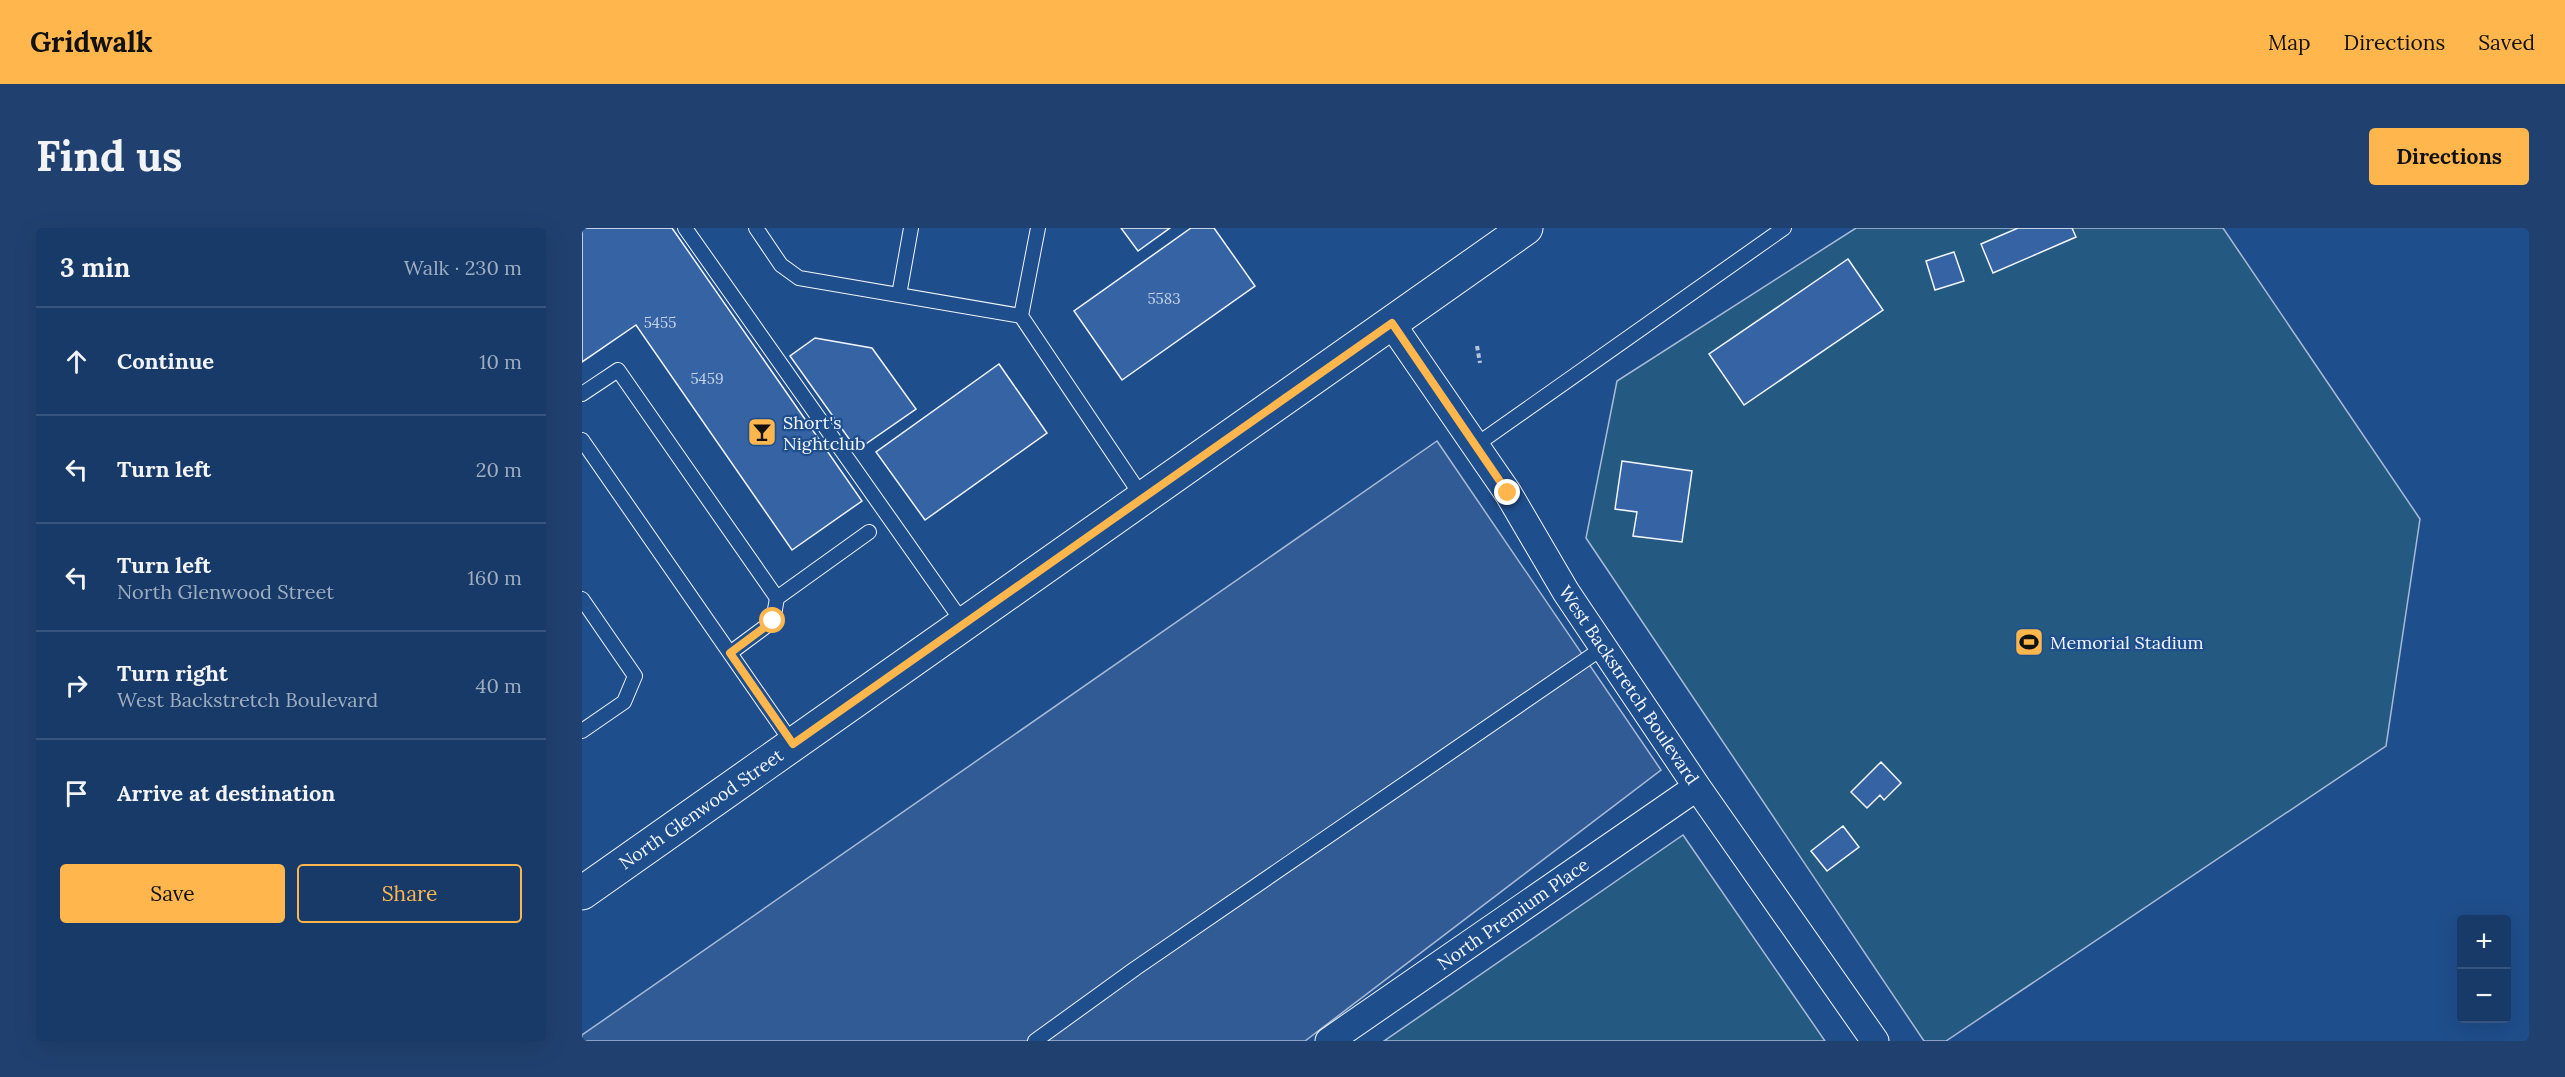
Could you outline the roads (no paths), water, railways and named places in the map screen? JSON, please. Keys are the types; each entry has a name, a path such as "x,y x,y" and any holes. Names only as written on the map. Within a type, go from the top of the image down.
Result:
{"main road":[{"name":"North Glenwood Street","path":"585,885 793,744 1526,228"}],"street":[{"name":"West Backstretch Boulevard","path":"1392,323 1508,493 1566,592 1697,788 1875,1041"},
{"name":"North Premium Place","path":"1329,1041 1697,788"}],"lane":[{"path":"685,228 964,624"},
{"path":"756,228 781,265 799,278 1021,316"},
{"path":"899,295 911,228"},
{"path":"1038,228 1021,316 1143,498"},
{"path":"1476,445 1784,228"},
{"path":"582,394 618,370 777,598"},
{"path":"582,440 793,744"},
{"path":"730,653 773,621 777,598 869,532"},
{"path":"582,599 635,676 624,702 582,731"},
{"path":"1035,1041 1136,968 1604,647"}],"place":[{"name":"Short's Nightclub","path":"762,432"},
{"name":"Memorial Stadium","path":"2029,642"}]}
